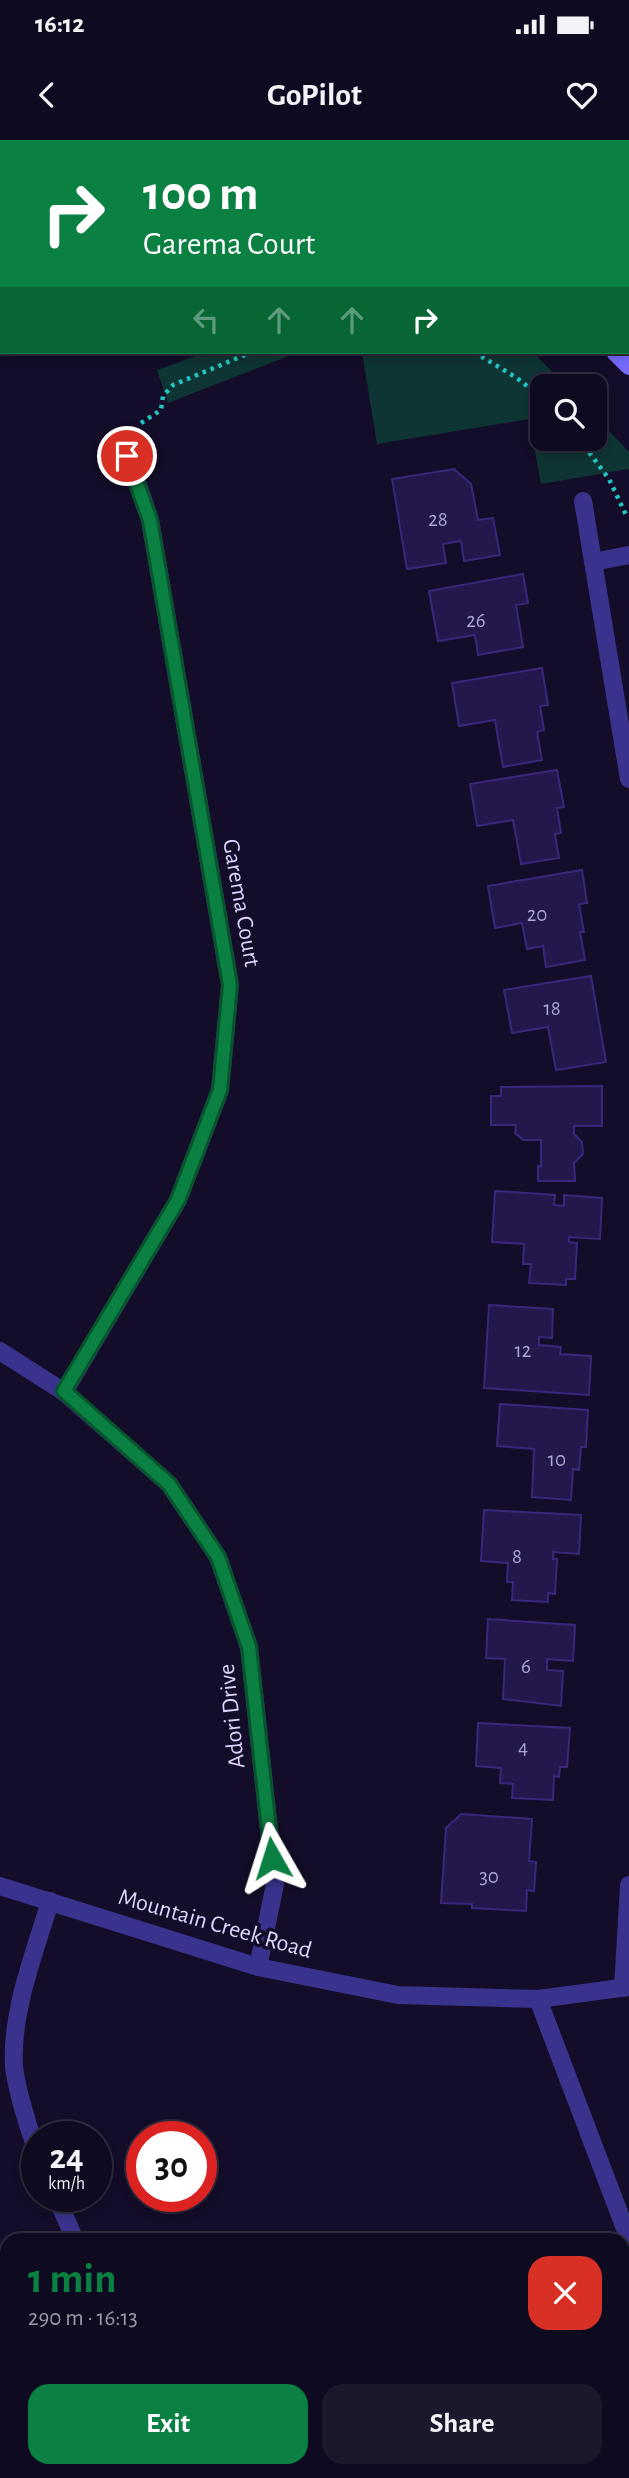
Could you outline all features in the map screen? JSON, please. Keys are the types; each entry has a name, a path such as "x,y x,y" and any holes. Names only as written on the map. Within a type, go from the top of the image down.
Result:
{"street":[{"name":"Garema Court","path":"64,1391 178,1200 220,1090 230,985 150,520 119,436"},
{"path":"583,501 629,779"},
{"path":"593,562 629,555"},
{"name":"Adori Drive","path":"0,1351 64,1391 169,1484 218,1557 249,1647 275,1884 258,1967"},
{"path":"626,1988 629,1885"},
{"name":"Mountain Creek Road","path":"0,1886 258,1967 398,1995 538,1999 626,1988"},
{"path":"27,2121 14,2067 19,2011 50,1901"},
{"path":"538,1999 627,2233"},
{"path":"63,2212 72,2233"}],"path":[{"path":"119,436 160,410 163,396 173,385 247,354"},
{"path":"477,354 530,388"},
{"path":"588,451 608,479 626,517"}],"green space":[{"path":"201,354 294,354 168,403 157,370"},
{"path":"362,354 535,354 554,374 530,374 530,424 529,419 377,444"},
{"path":"607,429 629,452 629,469 541,484 535,451 607,451"}],"building":[{"path":"454,469 471,484 478,520 493,518 500,555 464,561 461,541 443,544 446,563 407,569 392,479"},
{"path":"523,574 528,603 516,605 523,647 478,655 475,635 438,641 429,591"},
{"path":"542,668 548,705 540,706 544,730 537,732 542,760 503,767 495,720 459,726 452,683"},
{"path":"557,770 564,807 557,808 561,833 555,834 559,858 521,864 513,820 477,826 470,784"},
{"path":"582,870 587,903 579,904 585,960 546,967 543,946 527,949 522,923 495,928 488,886"},
{"path":"591,976 606,1062 556,1070 548,1027 512,1033 504,990"},
{"path":"602,1086 602,1126 574,1126 574,1134 582,1142 583,1154 574,1163 575,1181 538,1181 541,1140 523,1140 515,1133 516,1125 491,1125 491,1096 501,1096 501,1087"},
{"path":"495,1191 555,1195 554,1205 564,1206 564,1195 602,1198 600,1239 569,1237 569,1242 577,1243 575,1279 566,1279 566,1285 529,1283 531,1264 523,1264 524,1244 492,1242"},
{"path":"489,1305 553,1309 552,1338 539,1337 539,1345 561,1347 560,1354 591,1356 589,1395 484,1388"},
{"path":"500,1404 588,1410 586,1447 581,1447 579,1470 573,1469 571,1500 532,1497 534,1449 497,1446"},
{"path":"484,1510 581,1515 579,1554 553,1552 553,1559 557,1559 555,1594 548,1593 548,1602 512,1600 513,1582 507,1582 508,1563 481,1561"},
{"path":"488,1619 575,1625 573,1661 547,1659 547,1670 563,1671 561,1706 503,1699 505,1659 486,1658"},
{"path":"478,1723 570,1728 567,1767 560,1767 559,1777 554,1776 553,1800 512,1798 513,1784 500,1783 501,1768 476,1766"},
{"path":"461,1814 532,1819 529,1861 536,1862 534,1891 527,1890 526,1911 441,1903 446,1828"}],"route":[{"path":"127,456 150,520 230,985 220,1090 178,1200 64,1391 169,1484 218,1557 249,1647 272,1858"}]}
